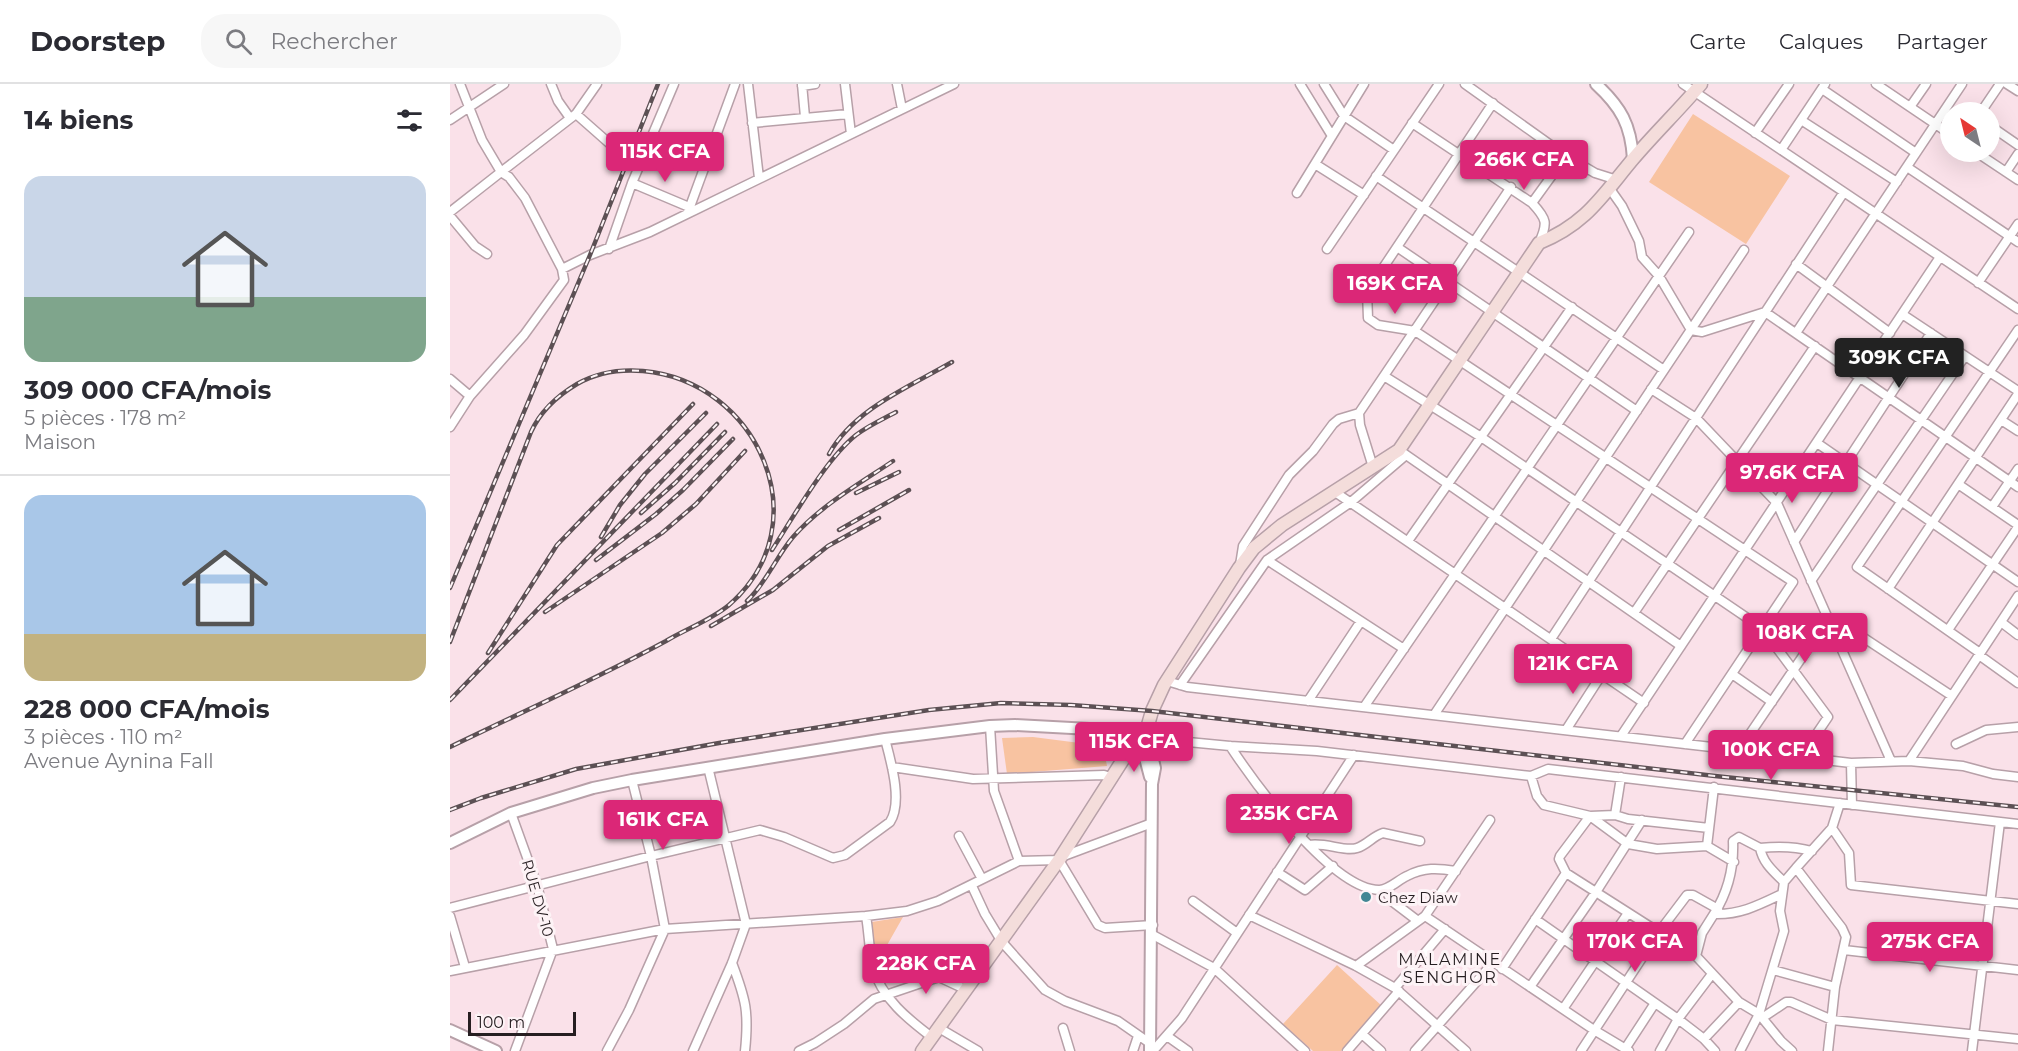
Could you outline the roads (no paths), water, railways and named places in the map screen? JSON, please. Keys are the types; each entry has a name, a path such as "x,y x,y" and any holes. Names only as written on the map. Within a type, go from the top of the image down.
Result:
{"main road":[{"path":"922,1051 1060,859 1115,774 1144,744 1152,711 1167,681 1254,548 1282,525 1373,467 1403,452 1429,405 1539,243 1579,221 1698,88"}],"street":[{"path":"450,427 470,396 524,335 562,285 564,275 525,198 509,177 501,172 482,140 460,84"},
{"path":"450,120 504,84"},
{"path":"551,84 558,101 573,116 610,144"},
{"path":"487,254 475,246 450,214 573,116 597,84"},
{"path":"609,249 632,183 674,84"},
{"path":"688,209 735,84"},
{"path":"748,84 759,178"},
{"path":"805,117 802,85 815,84"},
{"path":"845,84 851,134"},
{"path":"897,84 902,109"},
{"path":"1300,84 1332,136"},
{"path":"1324,84 1344,116 1394,150"},
{"path":"1297,193 1364,84"},
{"path":"1328,249 1438,84"},
{"path":"1465,84 1566,156 1613,184 1635,232 1642,257 1659,276 1691,330 1702,332 1765,312"},
{"path":"1596,84 1624,117 1630,131 1634,159"},
{"path":"1683,84 1698,88 1755,133 2018,309"},
{"path":"1755,133 1789,84"},
{"path":"1876,84 1940,127"},
{"path":"1910,107 1926,84"},
{"path":"1796,333 1962,84"},
{"path":"1988,102 2000,84"},
{"path":"2007,84 2018,92"},
{"path":"562,269 590,255 650,232 688,209 724,197 950,85"},
{"path":"1781,150 1824,86 1916,153"},
{"path":"1493,103 1368,292 1368,318 1378,325 1415,331 1792,582 1685,744"},
{"path":"752,123 848,114"},
{"path":"1801,120 1897,182"},
{"path":"1412,123 1532,203 1544,216 1546,228 1539,243"},
{"path":"2000,133 2018,145"},
{"path":"2006,172 2018,154"},
{"path":"1532,203 1566,156"},
{"path":"1991,162 2018,180"},
{"path":"1315,164 1364,195"},
{"path":"1907,167 2018,242"},
{"path":"1376,176 1664,369"},
{"path":"632,183 688,209"},
{"path":"1373,467 1360,425 1359,413 1511,187"},
{"path":"1551,639 1844,192"},
{"path":"1978,283 2018,224"},
{"path":"1364,707 1689,232"},
{"path":"1397,248 1637,411"},
{"path":"1434,715 1744,250"},
{"path":"1621,736 1940,257"},
{"path":"1796,264 1890,333"},
{"path":"1408,541 1572,307"},
{"path":"1765,312 2018,487"},
{"path":"1888,589 2018,393 1902,314"},
{"path":"2018,330 1857,567 1948,630 2018,683"},
{"path":"1794,542 1931,333"},
{"path":"1634,612 1815,346"},
{"path":"1811,581 1965,356"},
{"path":"1384,376 1481,437 1762,628 1828,717 1801,757"},
{"path":"450,379 470,396"},
{"path":"1651,389 1696,418 1777,503 1892,761"},
{"path":"1239,568 1244,546 1289,475 1313,451 1333,424 1339,419 1359,413"},
{"path":"2001,420 2018,431"},
{"path":"1816,442 2018,582"},
{"path":"1180,685 1267,560 1351,502 1403,452 1681,646"},
{"path":"1992,507 2018,469"},
{"path":"1948,630 2018,526 1958,484"},
{"path":"1335,492 1644,703"},
{"path":"1267,560 1404,649"},
{"path":"1909,761 2018,596"},
{"path":"1739,750 1828,619"},
{"path":"1308,701 1361,621"},
{"path":"2001,622 2018,635"},
{"path":"1858,634 1952,696"},
{"path":"1566,730 1602,674"},
{"path":"1732,674 1772,702"},
{"path":"1167,681 1180,685 1308,701 1851,763 1909,761 1963,766 1993,774 2018,777"},
{"path":"450,843 511,813 593,788 885,739 1015,725 1114,732 1126,739 1144,744 1181,742 1317,751 1531,776 1548,769 2018,824"},
{"path":"990,726 994,791 1019,861"},
{"path":"1956,744 1986,730 2018,727"},
{"path":"450,908 760,830 784,837 833,858 845,855 890,822 895,815 896,800 892,767 885,739"},
{"path":"1144,744 1152,784 1151,1049"},
{"path":"1230,746 1300,837 1350,881 1363,887 1385,890 1419,870 1436,867 1456,871"},
{"path":"1151,1049 1167,1036 1182,1018 1354,755"},
{"path":"1851,763 1852,805"},
{"path":"693,1051 732,963 746,924 708,767"},
{"path":"892,767 973,779 1115,774"},
{"path":"1531,776 1537,796 1544,805 1590,816 1616,815 1628,819 1709,828"},
{"path":"1616,815 1622,777"},
{"path":"607,1051 629,1010 665,929 651,856 632,780"},
{"path":"1707,846 1714,787"},
{"path":"1740,1051 1760,1016 1784,931 1785,925 1780,911 1784,882 1832,828 1840,804"},
{"name":"RUE DV-10","path":"511,813 537,885 553,949 515,1051"},
{"path":"1590,816 1628,844 1647,849 1707,846 1734,862"},
{"path":"1590,816 1560,856 1559,860 1566,873 1696,956 1739,1002 1760,1016 1792,1051"},
{"path":"1356,966 1421,919 1490,820"},
{"path":"1530,987 1596,892 1642,820"},
{"path":"1972,1051 2000,822"},
{"path":"450,971 553,949 665,929 867,916 907,910 938,901 1019,861 1060,859 1152,823"},
{"path":"1832,828 1849,853 1851,885 2018,904"},
{"path":"1309,845 1320,843 1348,849 1357,848 1383,833 1420,841"},
{"path":"959,836 982,879"},
{"path":"1696,956 1702,933 1723,898 1734,862 1733,841 1735,839 1739,837 1760,848 1788,847 1812,851"},
{"path":"1760,848 1767,866 1784,882"},
{"path":"1060,859 1098,925 1105,928 1153,930 1214,968 1305,1051"},
{"path":"1277,872 1305,890 1333,866"},
{"path":"1796,868 1845,932 1844,950 1835,987 1828,1051"},
{"path":"1502,969 1566,873"},
{"path":"972,885 985,914 1002,942 1045,990 1065,1001 1118,1021 1151,1049"},
{"path":"1385,890 1393,902 1421,919 1444,929 1627,1050 1655,1003"},
{"path":"1581,1051 1659,932 1687,895 1693,895 1716,911 1729,914 1743,912 1782,894"},
{"path":"1193,901 1237,933"},
{"path":"1563,1009 1628,913"},
{"path":"1250,915 1356,966 1397,990 1466,1051"},
{"path":"450,916 465,967"},
{"path":"867,916 873,968 886,994 907,1017 936,1033 978,1051"},
{"path":"1535,919 1678,1019 1704,1039 1715,1051"},
{"path":"1347,1051 1444,929"},
{"path":"1844,950 2018,970"},
{"path":"732,963 745,997 748,1021 745,1051"},
{"path":"1415,1051 1493,963"},
{"path":"1773,970 1835,987"},
{"path":"1660,1051 1678,1019 1712,974"},
{"path":"799,1051 844,1024 874,999 886,994 939,977 967,990"},
{"path":"1704,1039 1739,1002"},
{"path":"1760,1016 1786,1002 1791,1002 1832,1020 2018,1039"},
{"path":"1063,1028 1070,1051"},
{"path":"450,1030 496,1051"},
{"path":"1362,1034 1381,1051"},
{"path":"1133,1051 1138,1036"},
{"path":"1167,1036 1188,1051"}],"railway":[{"path":"450,588 590,255 658,84"},
{"path":"829,454 853,424 884,400 952,362"},
{"path":"450,642 531,432 545,410 563,393 601,374 626,370 643,371 684,381 718,400 745,428 764,461 773,498 771,536 757,572 729,605 706,620 613,669 450,747"},
{"path":"488,653 557,545 693,404"},
{"path":"772,550 833,458 856,435 896,412"},
{"path":"601,537 620,505 645,474 706,413"},
{"path":"450,700 717,424"},
{"path":"641,513 675,483 725,432"},
{"path":"596,560 656,514 733,439"},
{"path":"545,612 662,533 696,504 745,451"},
{"path":"747,601 760,586 793,537 815,515 893,461"},
{"path":"856,493 899,472"},
{"path":"839,530 909,490"},
{"path":"711,626 773,590 828,546 879,518"},
{"path":"450,810 481,798 576,769 719,743 929,710 1001,703 1152,711 1715,776 2018,807"}],"place":[{"name":"Chez Diaw","path":"1366,897"}],"district":[{"name":"MALAMINE SENGHOR","path":"1450,968"}]}
